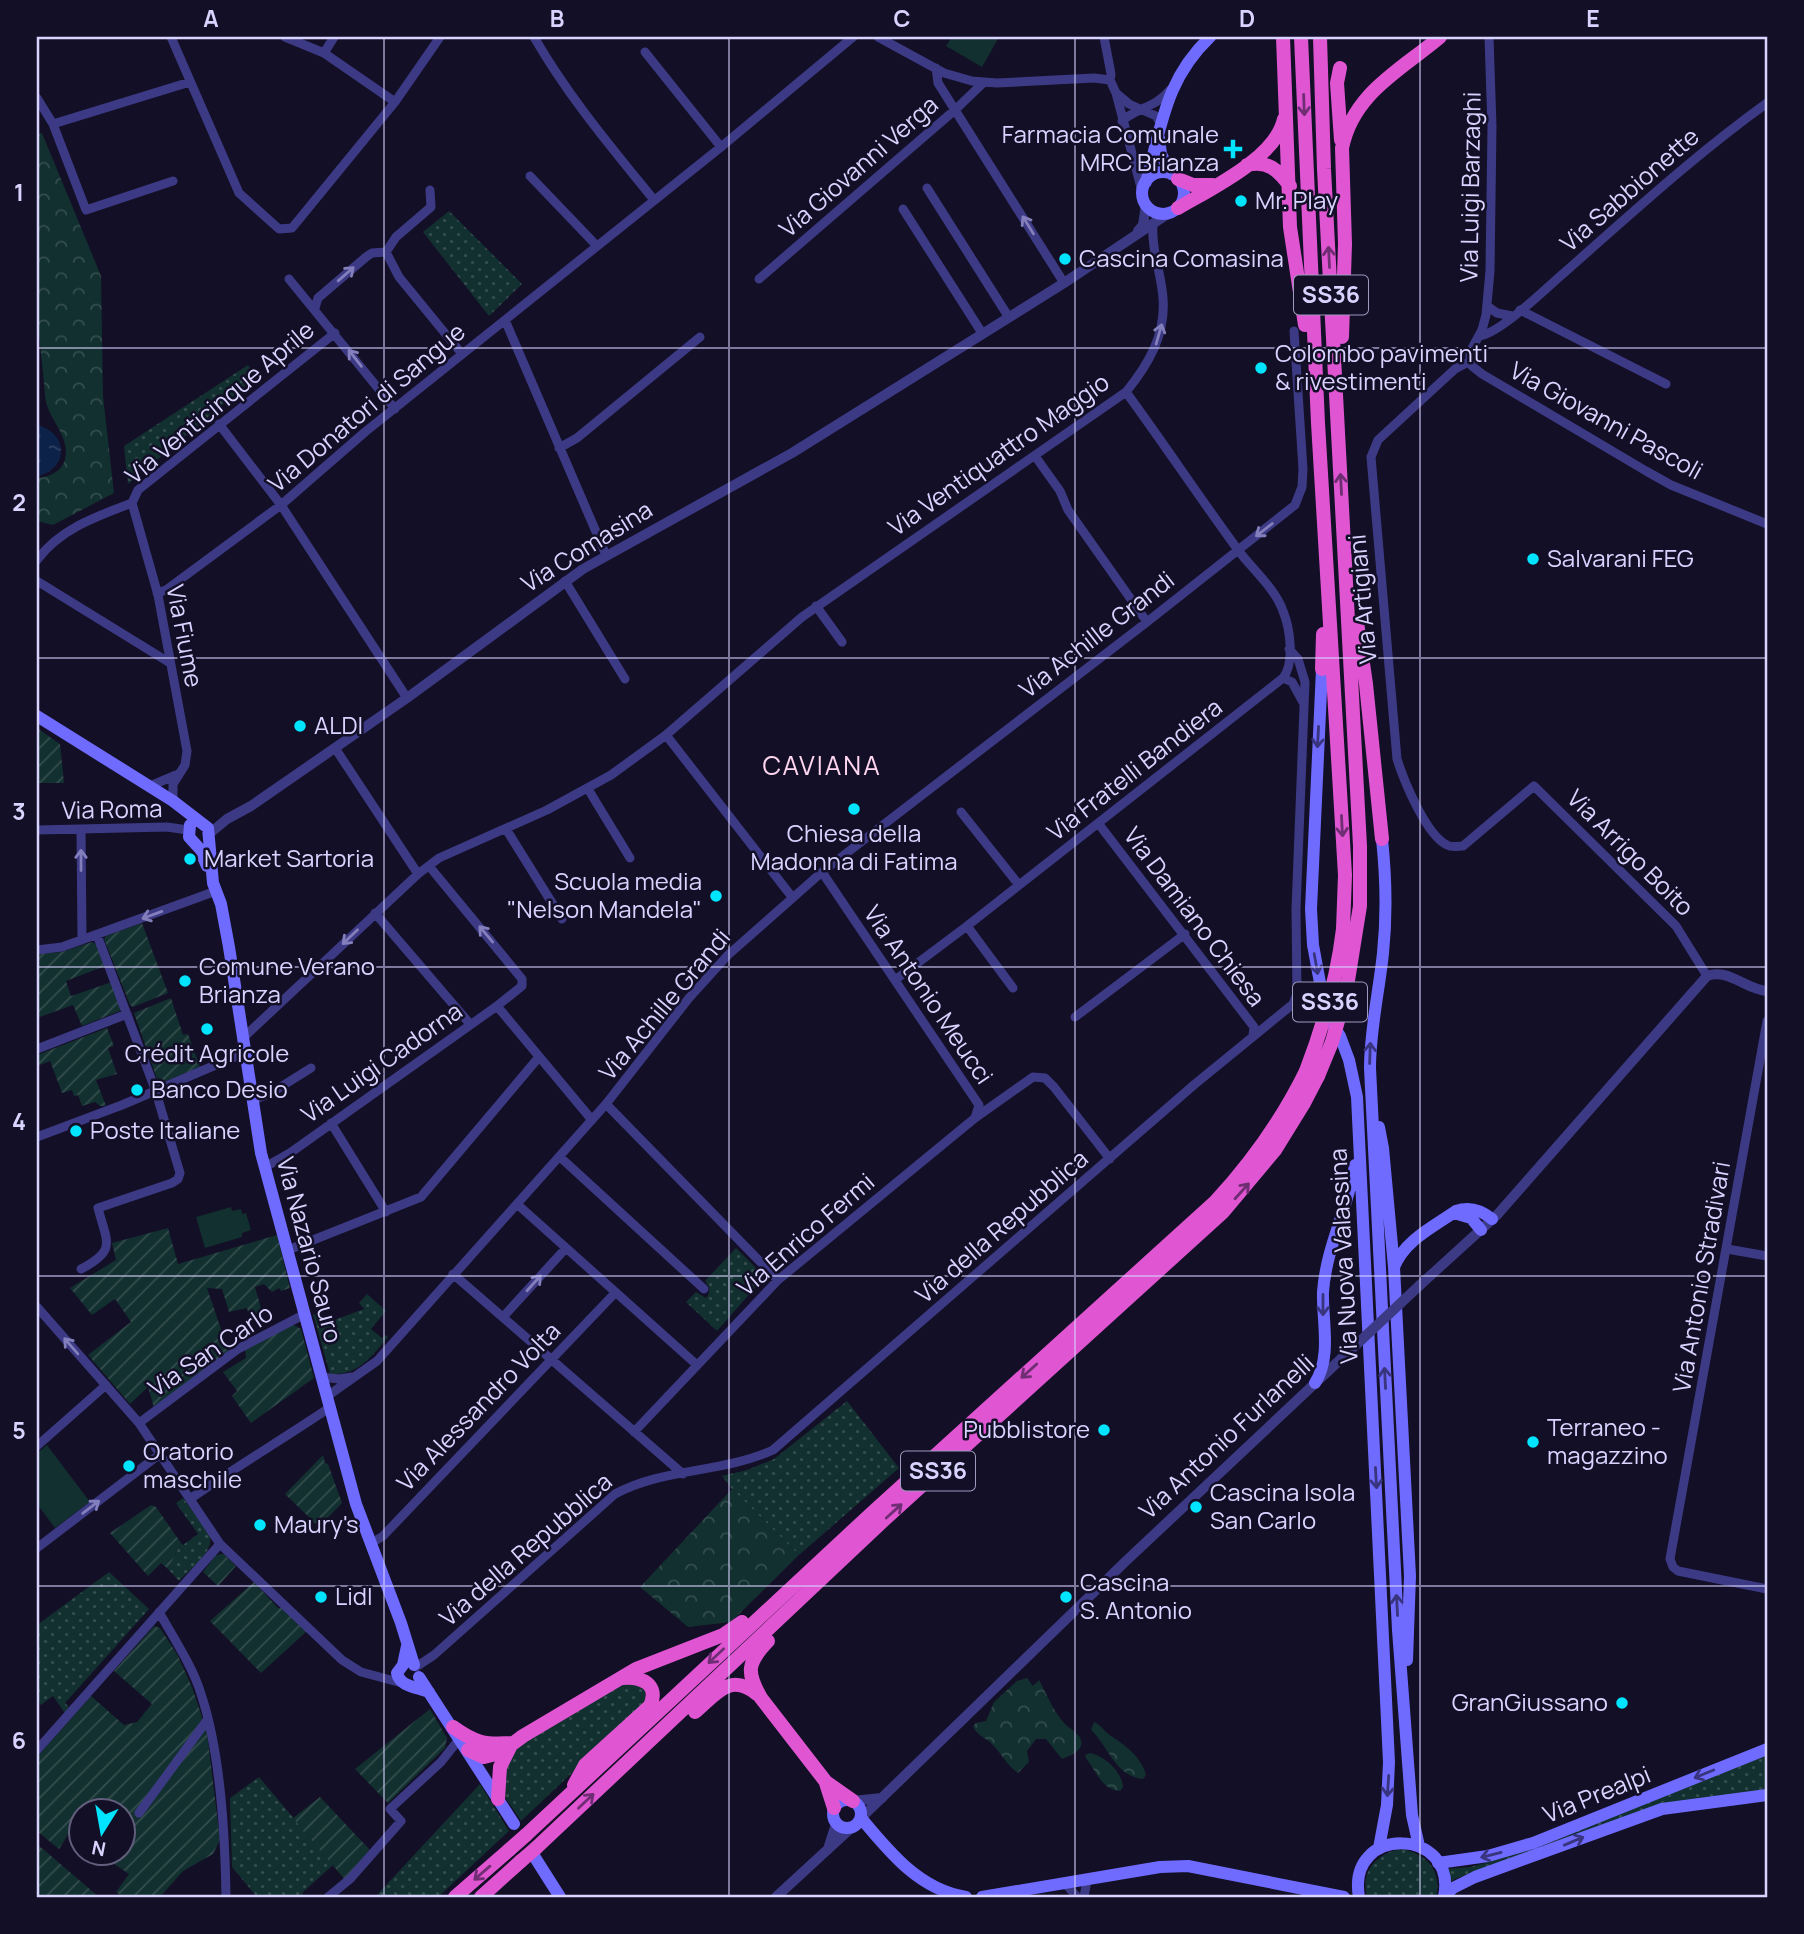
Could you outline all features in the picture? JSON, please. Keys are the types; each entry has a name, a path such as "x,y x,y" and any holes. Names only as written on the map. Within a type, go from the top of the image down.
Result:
{"highway":[{"path":"1283,37 1292,243 1302,301 1312,410 1318,423"},
{"name":"SS36","path":"481,1897 531,1855 862,1541 1240,1195 1283,1139 1304,1103 1338,968 1345,875 1318,423 1301,37"},
{"name":"SS36","path":"455,1897 526,1835 823,1558 1215,1202 1259,1151 1294,1094 1312,1073 1332,1042 1346,993 1361,888 1324,169 1320,37"},
{"path":"1342,148 1347,129 1361,103 1388,76 1434,40"},
{"path":"1337,390 1345,244 1337,83 1340,68"},
{"path":"1173,211 1218,184 1267,149 1278,136 1286,112"},
{"path":"1245,166 1254,163 1272,166 1290,186"},
{"path":"1175,176 1185,183 1205,187 1218,184"},
{"name":"SS36","path":"1322,669 1325,538"},
{"name":"SS36","path":"1345,552 1366,684 1382,839"},
{"path":"853,1801 826,1782 761,1698 750,1675 750,1668 757,1653 850,1564 862,1541"},
{"path":"467,1747 493,1756 636,1669 729,1632 790,1581 823,1558"},
{"path":"573,1791 584,1765 650,1706 653,1692 648,1683 638,1678 622,1678"},
{"path":"651,1741 671,1732 724,1686 746,1686 761,1698"},
{"path":"467,1747 470,1739 490,1745"},
{"path":"467,1747 512,1743"},
{"path":"498,1799 500,1767 512,1743"},
{"path":"826,1782 834,1808"}],"main road":[{"path":"1160,129 1161,154 1182,184 1184,197 1173,211 1156,212 1144,200 1146,181 1160,129 1172,88 1191,57 1210,37"},
{"path":"1146,181 1157,173 1175,176"},
{"name":"Via Nuova Valassina","path":"1322,669 1313,817 1312,945 1326,1014 1340,1036 1354,1077 1359,1144 1388,1723 1389,1781 1379,1848"},
{"path":"37,716 176,803 200,829 188,836 202,854 214,887"},
{"name":"Via Nazario Sauro","path":"200,829 229,947 265,1167 356,1504 407,1645 410,1673"},
{"name":"Via Nuova Valassina","path":"1382,839 1386,911 1370,1051 1403,1695 1412,1815 1419,1846"},
{"path":"1372,1094 1383,1148 1394,1267 1410,1576 1409,1629 1403,1695"},
{"path":"1315,1383 1323,1365 1323,1300 1326,1273 1349,1196 1359,1144"},
{"path":"1394,1267 1400,1254 1454,1213 1472,1209 1484,1212 1492,1219"},
{"path":"1454,1213 1471,1218 1481,1230"},
{"path":"1390,1225 1394,1231 1406,1237 1422,1235"},
{"path":"1324,1348 1339,1360"},
{"path":"410,1673 429,1692 467,1747 514,1824"},
{"name":"Via Prealpi","path":"1438,1863 1488,1856 1533,1843 1767,1749"},
{"name":"Via Prealpi","path":"1444,1896 1453,1888 1475,1877 1638,1816 1685,1805 1767,1795"},
{"path":"856,1824 861,1810 853,1801 842,1801 834,1808 836,1824 843,1828 856,1824 874,1833 916,1877 937,1890 967,1897"},
{"path":"1313,1890 1344,1886 1379,1848 1405,1842 1428,1851 1438,1863 1445,1878 1444,1896"},
{"path":"531,1855 560,1897"},
{"path":"982,1897 1160,1867 1188,1866 1344,1897"},
{"path":"1359,1897 1357,1887 1361,1869"}],"street":[{"path":"171,37 239,193 279,229 292,228 395,102 440,37"},
{"path":"285,37 324,53 395,102"},
{"path":"324,53 334,37"},
{"path":"534,37 558,78 654,200"},
{"name":"Via Donatori di Sangue","path":"157,593 166,590 281,505 395,409 853,37"},
{"path":"878,37 956,77 983,83 1094,78 1110,80"},
{"path":"1104,37 1110,80 1116,93 1144,200 1143,225 1134,236"},
{"name":"Via Luigi Barzaghi","path":"1480,336 1488,306 1490,271 1492,127 1489,37"},
{"path":"645,52 720,147"},
{"path":"936,68 938,83 1064,282"},
{"path":"53,124 190,82"},
{"name":"Via Giovanni Verga","path":"759,279 983,83"},
{"path":"1122,121 1129,114 1157,103 1172,88"},
{"path":"1116,93 1129,104 1156,116 1160,129"},
{"path":"37,98 53,124 86,210 173,181"},
{"name":"Via Sabbionette","path":"1480,336 1488,335 1516,313 1702,152 1767,103"},
{"path":"530,176 597,246"},
{"path":"927,188 1008,316"},
{"path":"386,252 396,237 431,206 430,190"},
{"path":"903,209 982,332"},
{"name":"Via Comasina","path":"200,829 251,806 407,698 565,581 792,453 1173,211"},
{"name":"Via Ventiquattro Maggio","path":"244,1037 374,913 439,858 506,829 611,775 666,735 816,606 1126,392 1144,370 1156,345 1163,318 1163,297 1153,246 1153,223"},
{"path":"315,308 318,298 366,257 372,253 386,252"},
{"path":"386,252 398,277 463,354"},
{"path":"289,279 395,409"},
{"path":"1488,306 1497,313 1516,313 1666,384"},
{"path":"505,320 607,555"},
{"name":"Via Achille Grandi","path":"190,1499 279,1441 377,1361 606,1104 707,977 728,955 822,872 1289,511 1300,496 1302,487 1301,412 1294,331"},
{"name":"Via Venticinque Aprile","path":"132,503 138,490 335,333"},
{"path":"1470,361 1470,352 1480,336"},
{"path":"559,448 577,438 700,337"},
{"name":"Via Giovanni Pascoli","path":"1470,361 1482,374 1671,485 1767,524"},
{"name":"Via Artigiani","path":"1463,846 1449,847 1437,838 1406,788 1397,759 1371,457 1378,440 1455,369 1470,361"},
{"path":"1126,392 1279,603 1285,618 1289,649 1288,671 1283,678 1297,687 1305,707"},
{"path":"219,424 281,505 407,698"},
{"path":"1035,456 1060,491 1068,510 1147,622"},
{"path":"37,560 44,550 81,523 132,503"},
{"name":"Via Fiume","path":"132,503 157,593 188,755 173,783 176,803"},
{"path":"37,581 170,663"},
{"path":"565,581 625,679"},
{"path":"816,606 842,642"},
{"name":"Via della Repubblica","path":"410,1673 434,1656 615,1494 637,1483 751,1459 773,1450 1293,1004 1296,997 1296,909 1305,682 1298,659 1289,649"},
{"name":"Via Fratelli Bandiera","path":"895,980 1283,678"},
{"path":"666,735 793,897"},
{"path":"335,748 418,874"},
{"path":"150,786 160,784 177,774"},
{"name":"Via Arrigo Boito","path":"1463,846 1534,786 1676,926 1707,976"},
{"path":"588,789 629,858"},
{"path":"961,812 1019,885"},
{"name":"Via Damiano Chiesa","path":"1098,823 1254,1027 1253,1036"},
{"name":"Via Roma","path":"37,830 167,827 200,829"},
{"path":"81,829 82,940"},
{"path":"506,829 562,919"},
{"name":"Via Luigi Cadorna","path":"265,1167 280,1160 497,1006 523,984 523,979 429,866"},
{"name":"Via Antonio Meucci","path":"822,872 979,1105 975,1118"},
{"path":"37,950 62,947 97,935 214,887"},
{"path":"374,913 470,1024"},
{"path":"967,926 1013,988"},
{"path":"1075,1017 1185,934"},
{"path":"81,1269 99,1259 106,1251 98,1208 172,1183 178,1179 180,1173 155,1089 97,935"},
{"path":"1707,976 1715,973 1725,975 1761,991 1767,991"},
{"name":"Via Antonio Furlanelli","path":"776,1897 856,1824 1126,1561 1481,1230 1707,976"},
{"path":"497,1006 592,1120"},
{"path":"37,1049 127,1014"},
{"name":"Via Antonio Stradivari","path":"1767,1021 1670,1559 1678,1571 1767,1589"},
{"path":"37,1137 122,1105 246,1052"},
{"path":"288,1250 421,1197 539,1057"},
{"path":"253,1100 271,1093 311,1069"},
{"name":"Via Enrico Fermi","path":"634,1432 778,1280 975,1118 1033,1077 1045,1078 1054,1087 1110,1159"},
{"path":"606,1104 778,1280"},
{"path":"331,1123 386,1212"},
{"path":"560,1157 704,1289"},
{"path":"517,1204 697,1364"},
{"path":"503,1317 566,1248"},
{"path":"1727,1249 1767,1256"},
{"path":"453,1274 683,1474"},
{"name":"Via Alessandro Volta","path":"370,1544 383,1536 615,1293"},
{"path":"37,1307 139,1423 220,1544 342,1660 361,1672 380,1676 410,1673"},
{"name":"Via San Carlo","path":"139,1423 238,1349 305,1314"},
{"path":"321,1377 339,1379 360,1375"},
{"path":"37,1446 106,1385"},
{"path":"37,1548 160,1454"},
{"path":"37,1750 220,1544"},
{"path":"159,1612 201,1692 214,1743 225,1857 226,1897"},
{"path":"139,1813 208,1719"},
{"path":"328,1897 351,1879 401,1821 390,1809 442,1762 467,1747"},
{"path":"1753,1797 1767,1801"},
{"path":"853,1801 882,1798"},
{"name":"Via Antonio Furlanelli","path":"828,1849 836,1824"},
{"path":"1084,1897 1087,1880"},
{"path":"1065,1883 1077,1897"}],"green space":[{"path":"952,37 999,37 982,67 946,46"},
{"path":"42,133 101,276 103,396 114,493 53,525 37,521 37,478 58,470 65,459 66,450 62,434 46,403 38,328 37,135"},
{"path":"449,211 522,284 489,316 423,232"},
{"path":"248,365 256,377 128,484 124,446"},
{"path":"37,728 60,744 64,783 37,783"},
{"path":"142,923 168,993 133,1007 104,939"},
{"path":"92,942 97,945 105,966 66,981 71,996 112,982 122,1010 82,1026 73,1005 37,1018 37,954 62,952"},
{"path":"171,998 183,1035 188,1034 200,1067 161,1083 158,1082 134,1013"},
{"path":"107,1028 114,1046 108,1048 117,1074 96,1080 106,1106 95,1102 82,1106 78,1095 74,1096 72,1090 62,1093 50,1061 37,1066 37,1055"},
{"path":"231,1207 232,1211 241,1209 242,1214 246,1213 251,1230 242,1233 242,1237 205,1248 196,1217"},
{"path":"168,1228 178,1264 277,1235 290,1288 281,1291 279,1288 272,1292 264,1284 255,1287 263,1315 253,1321 247,1308 229,1312 222,1289 207,1288 229,1353 154,1408 148,1387 130,1404 88,1355 131,1322 115,1299 92,1315 70,1288 116,1260 112,1243"},
{"path":"736,1248 758,1270 760,1282 717,1331 686,1302 696,1292 706,1298 709,1290 705,1281"},
{"path":"367,1294 386,1311 371,1329 382,1338 386,1335 388,1337 364,1363 349,1372 330,1374 313,1314 326,1323 364,1309 359,1303"},
{"path":"292,1324 301,1329 314,1378 251,1423 232,1396 237,1391 223,1372 246,1358 245,1348"},
{"path":"847,1401 899,1468 799,1555 722,1476 774,1459"},
{"path":"47,1445 90,1502 55,1528 37,1504 37,1453"},
{"path":"323,1455 342,1503 319,1527 285,1494"},
{"path":"732,1489 799,1555 731,1622 688,1627 640,1587"},
{"path":"183,1498 210,1535 210,1542 205,1554 179,1581 168,1569 181,1543 183,1545 198,1534 176,1503"},
{"path":"151,1505 156,1507 181,1543 168,1569 161,1563 148,1576 110,1533"},
{"path":"224,1554 236,1566 218,1586 203,1572 215,1556"},
{"path":"109,1572 149,1609 65,1703 70,1708 65,1713 53,1696 41,1705 37,1699 37,1625"},
{"path":"254,1582 278,1608 283,1608 307,1631 261,1673 210,1621"},
{"path":"154,1626 160,1628 177,1654 192,1687 207,1732 220,1840 213,1854 183,1871 160,1897 123,1897 116,1892 129,1874 120,1868 136,1868 136,1798 66,1798 66,1838 59,1849 37,1831 37,1757 91,1696 124,1725 137,1722 152,1704 114,1671"},
{"path":"1027,1678 1033,1686 1039,1680 1057,1714 1079,1736 1081,1746 1078,1751 1062,1759 1046,1739 1036,1739 1027,1751 1029,1762 1018,1773 973,1726 986,1721 994,1702 1017,1681"},
{"path":"628,1682 644,1686 646,1699 642,1707 521,1821 505,1797 504,1768 520,1743"},
{"path":"430,1709 447,1738 445,1748 388,1803 355,1769"},
{"path":"1094,1722 1137,1758 1146,1775 1143,1779 1133,1777 1119,1767 1091,1730"},
{"path":"1090,1753 1116,1770 1122,1781 1123,1787 1120,1791 1108,1787 1100,1779 1086,1758 1085,1755"},
{"path":"1767,1754 1767,1790 1670,1803 1449,1883 1444,1869 1489,1862"},
{"path":"259,1777 333,1865 302,1893 305,1897 257,1897 232,1867 230,1798"},
{"path":"480,1784 509,1831 438,1897 375,1897"},
{"path":"320,1797 370,1850 345,1880 293,1818"},
{"path":"37,1844 99,1897 37,1897"},
{"path":"1400,1849 1417,1854 1430,1864 1437,1879 1436,1897 1367,1897 1366,1880 1372,1866 1384,1855"}],"water":[{"path":"38,425 55,435 61,450 56,466 39,476 37,475"}],"place":[{"name":"Farmacia Comunale MRC Brianza","path":"1233,149"},
{"name":"Mr. Play","path":"1241,201"},
{"name":"Cascina Comasina","path":"1065,259"},
{"name":"Colombo pavimenti & rivestimenti","path":"1261,368"},
{"name":"Salvarani FEG","path":"1533,559"},
{"name":"ALDI","path":"300,726"},
{"name":"Chiesa della Madonna di Fatima","path":"854,809"},
{"name":"Market Sartoria","path":"190,859"},
{"name":"Scuola media \"Nelson Mandela\"","path":"716,896"},
{"name":"Comune Verano Brianza","path":"185,981"},
{"name":"Crédit Agricole","path":"207,1029"},
{"name":"Banco Desio","path":"137,1090"},
{"name":"Poste Italiane","path":"76,1131"},
{"name":"Pubblistore","path":"1104,1430"},
{"name":"Terraneo - magazzino","path":"1533,1442"},
{"name":"Oratorio maschile","path":"129,1466"},
{"name":"Cascina Isola San Carlo","path":"1196,1507"},
{"name":"Maury's","path":"260,1525"},
{"name":"Lidl","path":"321,1597"},
{"name":"Cascina S. Antonio","path":"1066,1597"},
{"name":"GranGiussano","path":"1622,1703"}],"district":[{"name":"CAVIANA","path":"822,766"}]}
